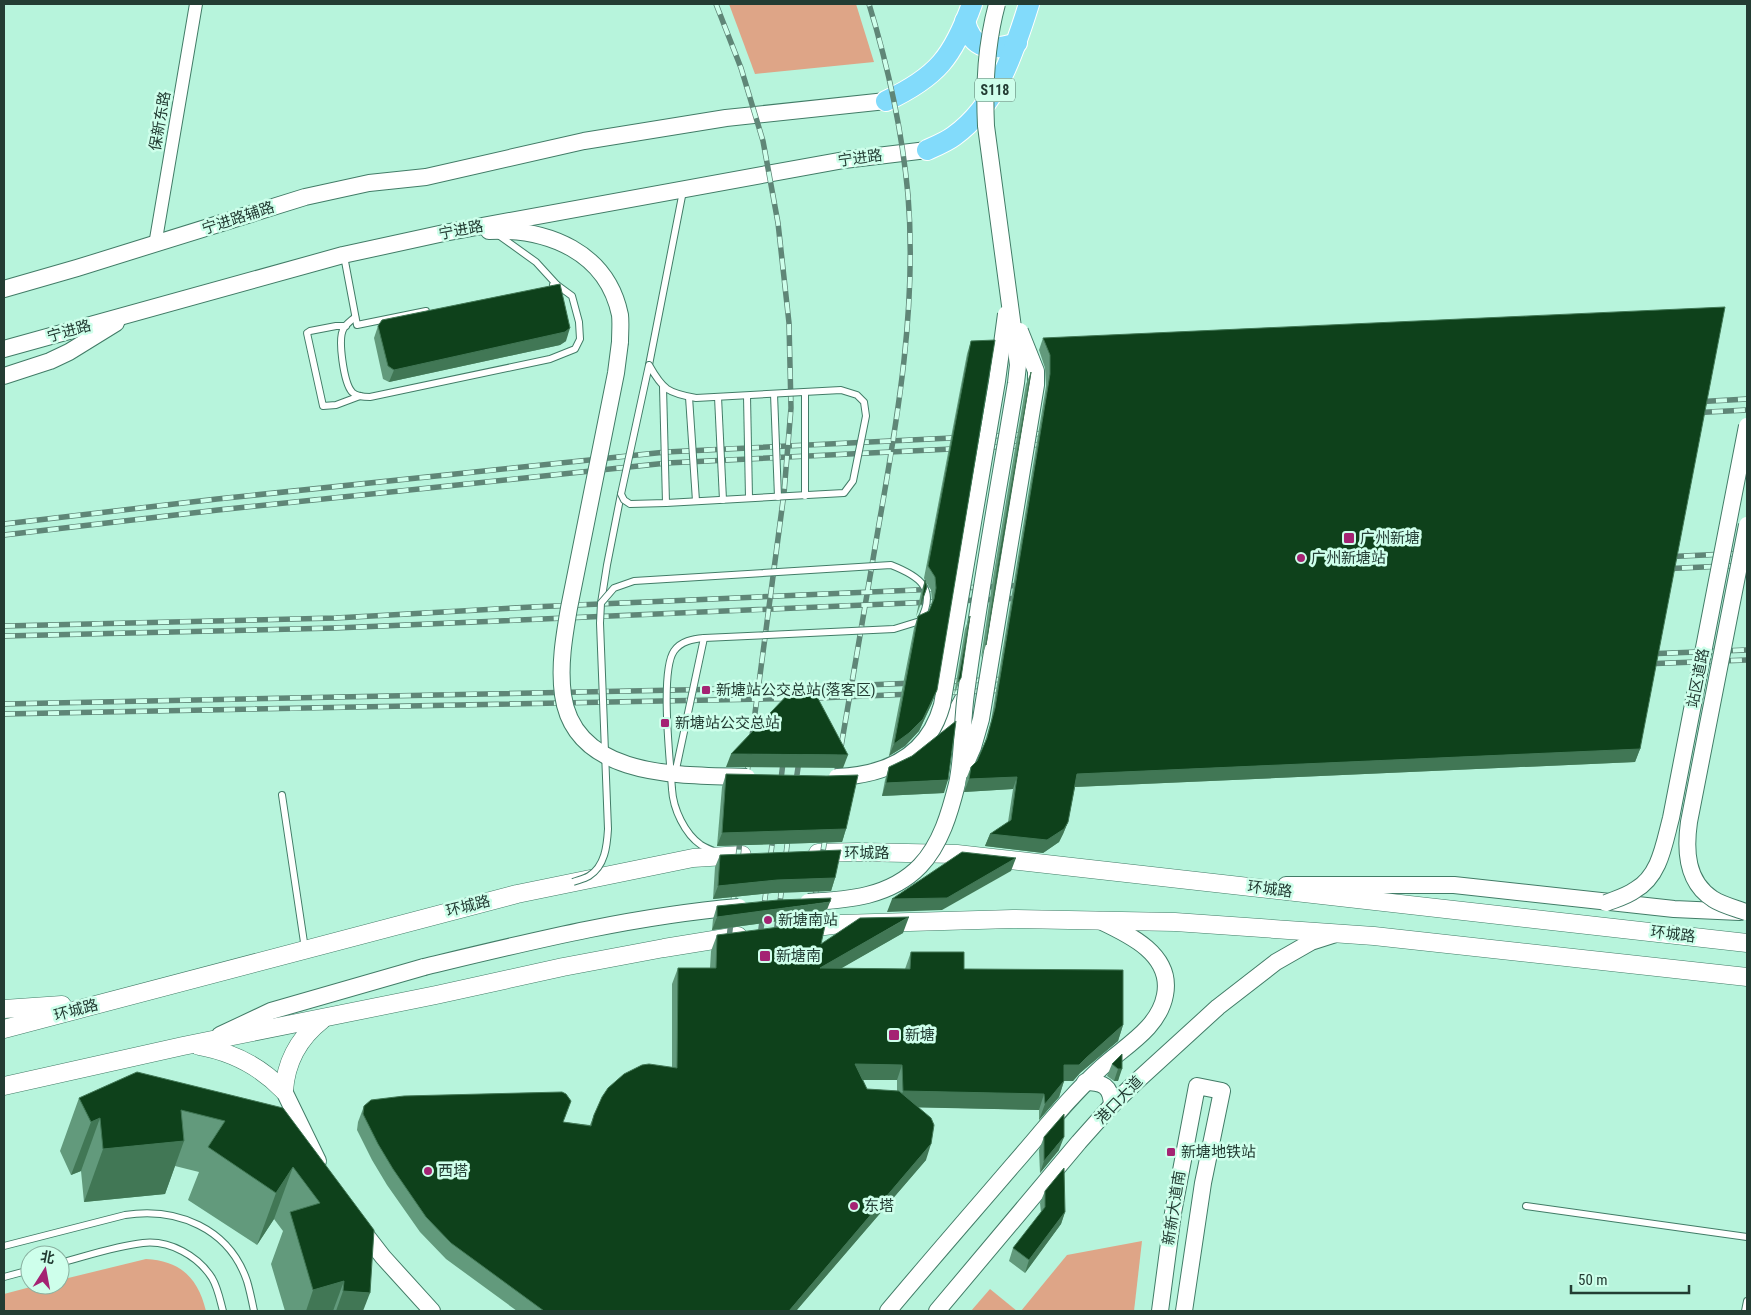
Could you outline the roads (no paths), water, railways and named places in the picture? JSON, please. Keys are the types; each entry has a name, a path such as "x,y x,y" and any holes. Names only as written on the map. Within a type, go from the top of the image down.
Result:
{"main road":[{"name":"S118","path":"927,150 954,137 975,118 992,94 1007,68 1029,4"},
{"path":"968,13 968,31 972,39 980,45 1001,48 1017,43"},
{"path":"886,101 912,89 937,70 956,43 968,13"},
{"name":"环城路","path":"801,853 957,854 1747,943"},
{"name":"环城路","path":"4,1029 439,914 573,882 692,858 750,854"},
{"path":"783,931 840,924 1004,919 1185,922 1339,932 1747,977"},
{"path":"4,1086 183,1046 323,1019 563,967 664,948 755,934"},
{"path":"4,1010 107,1002"},
{"path":"284,1091 287,1069 297,1046 311,1028 323,1019"},
{"path":"183,1046 200,1046 232,1055 261,1070 284,1091"}],"street":[{"name":"保新东路","path":"155,244 196,4"},
{"path":"957,781 966,694 1018,365 986,126 985,86 987,55 998,4"},
{"name":"宁进路辅路","path":"4,289 305,197 369,183 426,177 584,141 726,118 886,101"},
{"name":"宁进路","path":"4,349 343,255 444,233 844,160 927,150"},
{"path":"444,233 492,231 535,234 566,245 588,259 604,276 614,296 620,317 620,342 616,373 566,625 562,680 563,697 567,714 575,729 599,752 630,766 676,775 760,777"},
{"path":"817,778 858,776 881,770 904,760 930,735 938,721 1002,346 1006,313 1006,276"},
{"path":"794,902 849,900 866,896 886,889 904,879 920,866 931,852 941,833 957,781 973,747 981,719 1036,385 1036,371 1012,312"},
{"path":"4,376 50,361 69,352 133,313"},
{"name":"站区道路","path":"1606,902 1635,891 1646,882 1655,870 1662,855 1671,818 1747,426"},
{"name":"站区道路","path":"1746,912 1713,900 1700,888 1690,871 1687,840 1747,525"},
{"path":"917,748 936,736 947,725 956,714 966,694"},
{"path":"1240,885 1454,885 1674,909 1746,912"},
{"path":"209,1041 271,1012 424,967 590,929 657,916 759,905"},
{"path":"888,1311 1085,1082 1155,1020 1162,1007 1166,986 1165,975 1157,959 1148,949 1134,939 1097,920"},
{"name":"港口大道","path":"937,1311 1112,1105 1218,1007 1263,972 1292,952 1311,942 1339,932"},
{"path":"1085,1082 1095,1082 1106,1087 1110,1091 1112,1105"},
{"name":"新新大道南","path":"1160,1311 1173,1213 1197,1086 1222,1090 1204,1183 1184,1311"},
{"path":"284,1091 304,1135 328,1177"},
{"path":"348,1210 383,1257 432,1311"}],"lane":[{"path":"573,882 589,876 600,864 607,849 601,603 621,494 649,365 683,190"},
{"path":"355,317 344,328 340,344 348,385 353,393 360,396 370,397 550,360 575,349 580,339 572,296 557,285 536,262 492,231"},
{"path":"343,255 357,325 433,310"},
{"path":"547,286 557,285"},
{"path":"346,326 310,330 308,333 323,406 336,405 360,396"},
{"path":"621,494 624,500 630,504 696,502 844,494 853,482 866,416 864,402 857,395 841,390 747,396 689,397 675,394 663,387 649,365"},
{"path":"663,387 666,503"},
{"path":"805,392 805,496"},
{"path":"774,394 778,497"},
{"path":"747,396 750,498"},
{"path":"689,397 696,502"},
{"path":"718,397 723,500"},
{"path":"601,603 614,588 634,581 891,565 911,573 922,583 928,597 926,610 920,620 894,629 704,638 682,643 674,651 668,665 667,683 672,797 683,825 700,844 719,854 750,854"},
{"path":"672,789 704,638"},
{"path":"282,795 305,949"},
{"path":"1526,1206 1747,1237"},
{"path":"4,1246 125,1215 144,1212 163,1213 198,1225 228,1248 239,1264 247,1281 254,1311"},
{"path":"70,1260 145,1243 172,1246 195,1259 205,1268 218,1291 223,1311"},
{"path":"4,1277 20,1273"},
{"path":"1746,1311 1747,1301"}],"railway":[{"path":"716,4 741,68 763,141 778,223 789,323 791,408 784,493 745,789"},
{"path":"834,788 893,442 904,360 910,278 908,195 902,146 888,75 869,4"},
{"path":"1694,402 1747,399"},
{"path":"1690,413 1747,410"},
{"path":"4,524 217,499 666,452 1052,433"},
{"path":"4,535 218,510 667,463 1051,444"},
{"path":"1662,557 1747,553"},
{"path":"1660,569 1747,565"},
{"path":"4,626 336,618 532,607 1028,585"},
{"path":"4,636 336,628 1025,598"},
{"path":"1645,654 1747,650"},
{"path":"1643,664 1747,660"},
{"path":"4,704 818,687 1011,679"},
{"path":"4,714 818,698 1008,690"},
{"path":"780,788 784,754"},
{"path":"795,788 800,754"},
{"path":"808,936 827,828"},
{"path":"759,944 774,830"},
{"path":"775,942 789,830"},
{"path":"728,948 741,831"}],"place":[{"name":"广州新塘","path":"1349,538"},
{"name":"广州新塘站","path":"1301,558"},
{"name":"新塘站公交总站(落客区)","path":"706,690"},
{"name":"新塘站公交总站","path":"665,723"},
{"name":"新塘南站","path":"768,920"},
{"name":"新塘南","path":"765,956"},
{"name":"新塘","path":"894,1035"},
{"name":"新塘地铁站","path":"1171,1152"},
{"name":"西塔","path":"428,1171"},
{"name":"东塔","path":"854,1206"}]}
